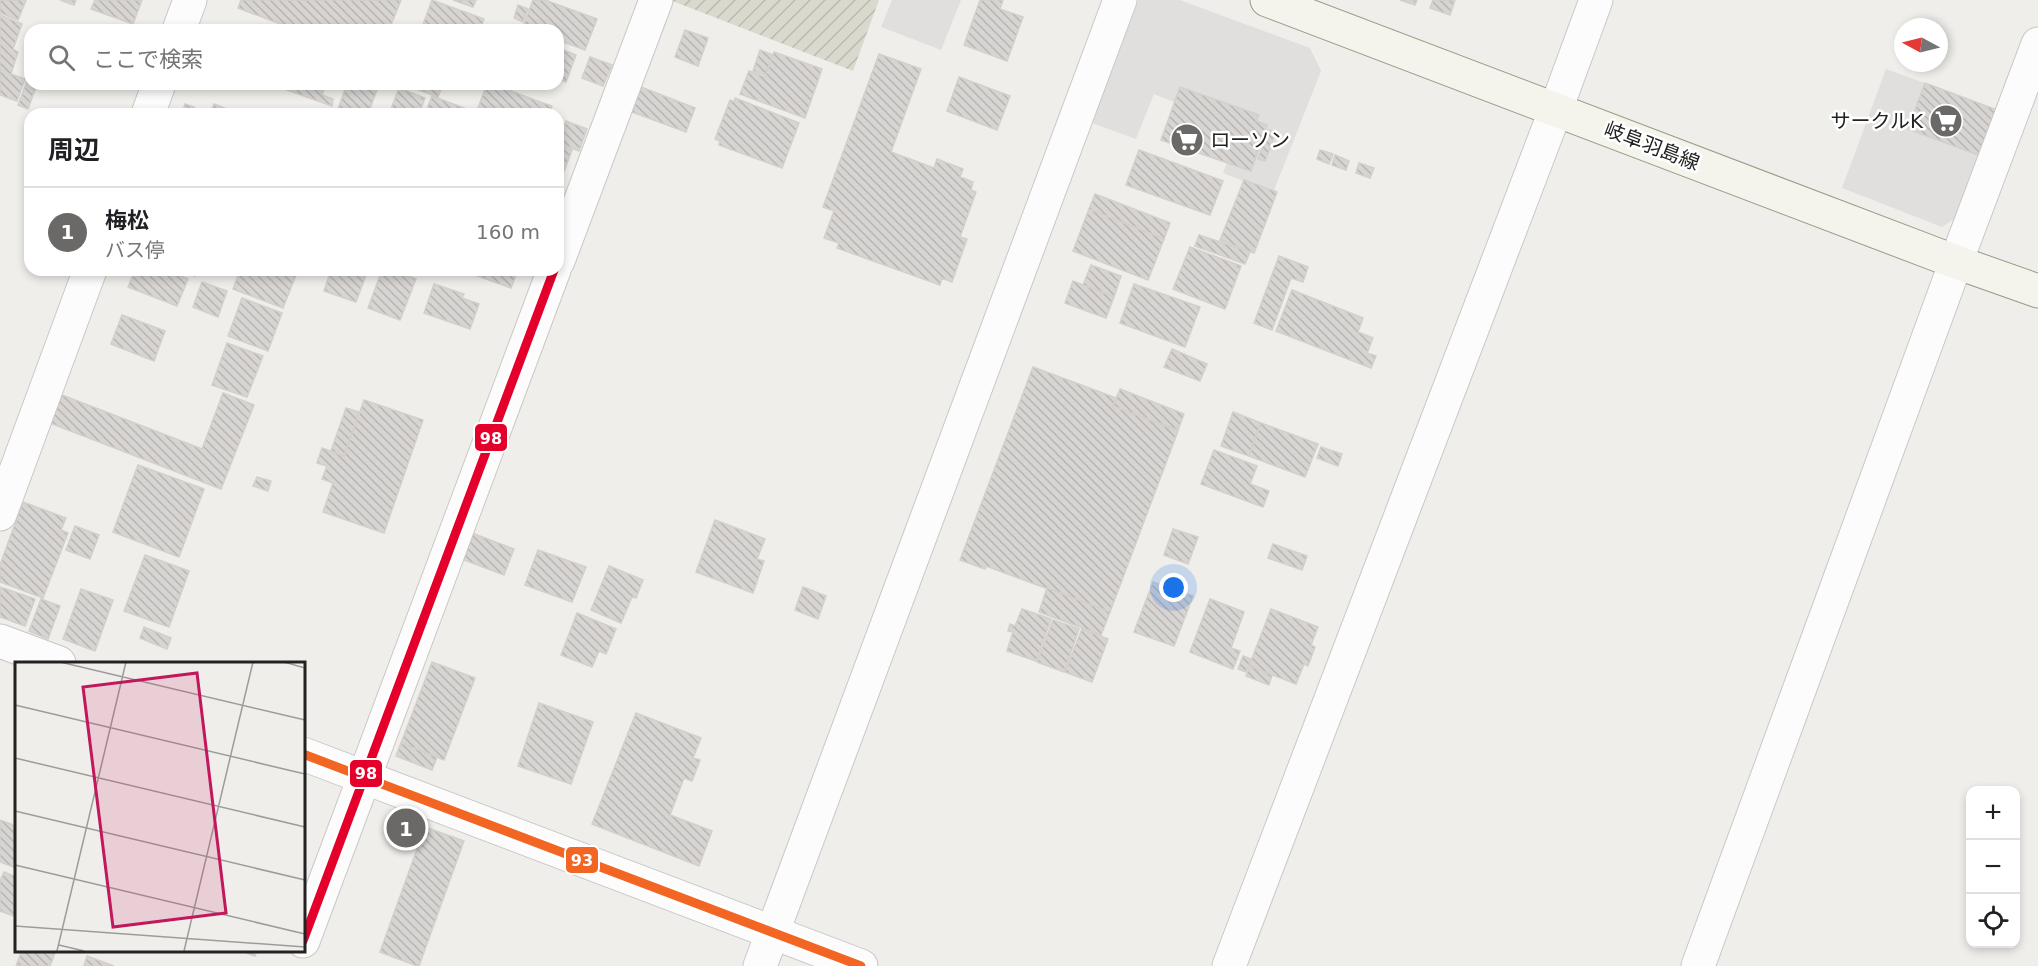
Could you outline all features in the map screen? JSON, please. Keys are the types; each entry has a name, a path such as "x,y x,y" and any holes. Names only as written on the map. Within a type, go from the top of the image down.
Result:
{"main road":[{"name":"岐阜羽島線","path":"1267,0 1956,262 2038,291"}],"street":[{"path":"181,24 190,0"},
{"path":"564,245 656,0"},
{"path":"760,966 1120,0"},
{"path":"1229,966 1596,0"},
{"path":"1698,966 2038,44"},
{"path":"150,108 157,90"},
{"path":"0,514 88,276"},
{"path":"304,938 552,276"},
{"path":"0,641 56,662"},
{"path":"304,754 861,966"},
{"path":"294,966 300,951"}],"shaded area":[{"path":"670,0 879,0 853,71"},
{"path":"892,0 961,0 941,50 881,27"},
{"path":"1138,0 1180,0 1310,48 1321,71 1273,193 1223,173 1240,128 1154,94 1136,139 1092,123"},
{"path":"1886,69 1925,83 1908,129 1981,156 1959,216 1942,227 1842,188"}],"building":[{"path":"0,0 26,0 18,20 0,13"},
{"path":"60,0 76,0 74,5"},
{"path":"95,0 142,0 133,24 91,9"},
{"path":"241,0 401,0 391,24 280,24 238,8"},
{"path":"432,0 484,19 482,24 423,24"},
{"path":"453,0 476,0 473,7"},
{"path":"533,0 545,0 597,19 585,50 564,42 564,24 524,24"},
{"path":"980,0 1003,0 1000,9 1023,17 1007,61 964,45"},
{"path":"1400,0 1417,0 1415,5"},
{"path":"1433,0 1455,0 1450,15 1430,8"},
{"path":"518,5 528,9 523,22 514,18"},
{"path":"0,15 22,24 13,49 18,52 11,74 24,79 24,82 17,101 0,95"},
{"path":"685,30 708,38 698,66 675,57"},
{"path":"564,50 576,55 566,82 564,81"},
{"path":"760,50 773,55 766,75 753,71"},
{"path":"774,52 822,69 805,118 740,94 749,71 765,77"},
{"path":"879,54 921,69 891,152 934,168 937,159 963,169 960,177 973,182 971,190 976,192 960,237 967,239 952,282 942,278 940,285 837,248 839,243 824,238 834,211 823,207"},
{"path":"590,57 612,65 603,86 582,78"},
{"path":"959,77 1010,96 997,130 947,111"},
{"path":"1925,83 1997,110 1981,156 1908,129"},
{"path":"641,87 695,108 686,132 632,112"},
{"path":"1180,87 1259,115 1256,121 1267,125 1251,171 1161,140"},
{"path":"24,89 35,90 28,108 18,105"},
{"path":"287,90 324,90 322,95 333,99 332,106"},
{"path":"345,90 377,90 370,108 338,108"},
{"path":"398,90 425,98 421,108 391,108"},
{"path":"419,90 441,90 438,97"},
{"path":"485,90 509,90 540,102 538,108 478,108"},
{"path":"432,96 464,108 427,108"},
{"path":"735,98 799,123 782,168 719,145 720,141 715,139 730,100 734,102"},
{"path":"540,102 552,106 552,108 538,108"},
{"path":"185,104 194,107 194,108 184,108"},
{"path":"214,104 224,108 212,108"},
{"path":"566,121 587,129 579,151 564,145"},
{"path":"1268,130 1276,132 1265,161 1258,159"},
{"path":"564,147 572,150 564,171"},
{"path":"1139,150 1223,181 1210,215 1126,185"},
{"path":"1320,150 1333,154 1329,164 1317,159"},
{"path":"1335,155 1349,161 1346,170 1332,165"},
{"path":"1359,163 1374,168 1370,178 1356,173"},
{"path":"1244,180 1277,192 1254,253 1220,240"},
{"path":"1095,194 1170,223 1164,239 1089,209"},
{"path":"1089,209 1164,239 1148,280 1073,251"},
{"path":"1199,235 1250,252 1245,264 1195,246"},
{"path":"1190,247 1241,266 1225,309 1173,289"},
{"path":"1279,256 1308,267 1303,282 1291,278 1272,330 1254,323"},
{"path":"1091,265 1121,276 1114,297 1083,285"},
{"path":"133,276 181,276 188,279 177,306 128,287"},
{"path":"238,276 296,276 283,308 233,289"},
{"path":"329,276 366,276 356,302 324,291"},
{"path":"380,276 408,276 416,279 400,320 368,308"},
{"path":"478,276 516,276 511,288"},
{"path":"1073,281 1114,297 1106,318 1065,303"},
{"path":"202,282 227,291 218,317 193,307"},
{"path":"434,284 464,294 462,298 479,304 470,329 424,313"},
{"path":"1134,284 1200,307 1185,347 1120,323"},
{"path":"1292,290 1363,318 1358,332 1373,338 1367,353 1376,356 1371,368 1276,331"},
{"path":"242,298 282,313 268,351 228,336"},
{"path":"122,315 165,331 154,361 111,344"},
{"path":"227,343 263,356 247,397 212,385"},
{"path":"1172,349 1207,364 1200,381 1164,367"},
{"path":"1033,367 1116,398 1113,406 1178,431 1110,612 986,566 985,569 960,560"},
{"path":"1120,389 1184,414 1178,430 1113,406"},
{"path":"223,393 254,405 221,489 50,423 62,395 202,449"},
{"path":"364,400 423,420 384,533 323,512 333,483 322,479 327,466 317,463 322,448 344,456"},
{"path":"346,408 359,412 344,456 331,451"},
{"path":"1233,412 1261,423 1249,456 1221,446"},
{"path":"1261,423 1318,444 1305,477 1249,456"},
{"path":"1321,447 1342,454 1338,466 1317,458"},
{"path":"1214,450 1257,466 1250,484 1269,491 1263,507 1201,484"},
{"path":"138,465 204,489 179,557 113,532"},
{"path":"257,477 271,481 268,491 253,486"},
{"path":"23,502 66,518 61,530 68,533 43,598 0,582 0,565"},
{"path":"715,520 765,539 757,559 764,561 753,593 696,572"},
{"path":"75,526 99,535 90,559 66,550"},
{"path":"1173,529 1198,537 1188,564 1164,555"},
{"path":"472,533 514,549 504,575 462,559"},
{"path":"1273,544 1307,556 1302,570 1268,558"},
{"path":"538,550 586,567 572,602 525,585"},
{"path":"145,555 189,571 169,627 124,611"},
{"path":"609,566 643,580 636,598 632,597 621,623 591,610"},
{"path":"1153,582 1193,596 1174,646 1134,632"},
{"path":"0,587 35,599 25,626 0,617"},
{"path":"803,587 826,596 818,619 795,610"},
{"path":"1047,588 1110,612 1101,635 1039,612"},
{"path":"81,589 113,600 95,651 63,639"},
{"path":"41,599 60,606 48,639 29,631"},
{"path":"1210,599 1244,612 1231,648 1240,651 1233,669 1190,652"},
{"path":"1022,609 1051,619 1036,661 1007,651 1013,632 1008,631 1010,624 1015,626"},
{"path":"1271,609 1318,627 1311,645 1315,647 1308,666 1304,664 1296,684 1249,666"},
{"path":"577,613 616,629 606,654 599,651 592,667 561,655"},
{"path":"1053,620 1079,629 1064,672 1037,662"},
{"path":"144,627 171,638 167,649 140,638"},
{"path":"1082,629 1108,639 1092,682 1065,672"},
{"path":"1243,656 1251,659 1246,672 1238,669"},
{"path":"432,662 475,678 444,760 401,743"},
{"path":"1250,666 1272,675 1269,685 1246,676"},
{"path":"539,703 593,722 571,784 518,766"},
{"path":"636,713 701,738 693,758 700,760 692,781 684,778 670,815 712,831 699,866 592,824"},
{"path":"401,743 437,757 432,770 396,756"},
{"path":"0,820 15,826 15,868 0,862"},
{"path":"425,827 464,841 419,966 417,966 380,952"},
{"path":"4,872 15,877 15,917 0,911 0,881"},
{"path":"22,951 56,951 50,966 16,966"},
{"path":"240,951 257,951 255,956"},
{"path":"87,956 114,966 84,966"}],"transit line":[{"name":"98","path":"304,938 552,276"},
{"name":"93","path":"304,754 861,966"}],"place":[{"name":"サークルK","path":"1946,121"},
{"name":"ローソン","path":"1187,140"},
{"name":"梅松","path":"406,828"}]}
